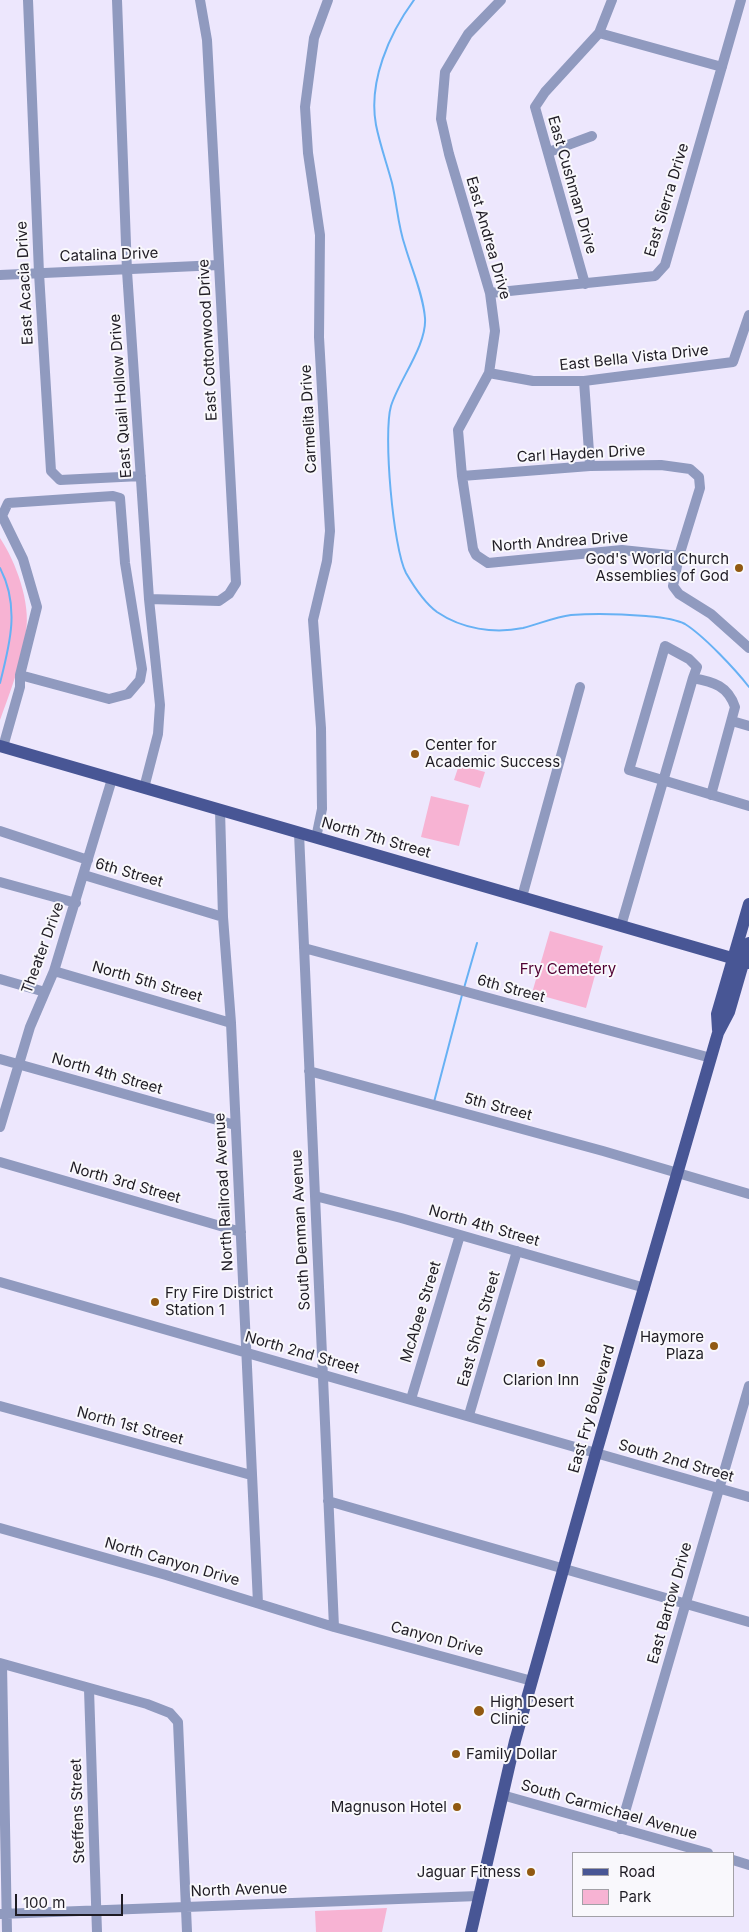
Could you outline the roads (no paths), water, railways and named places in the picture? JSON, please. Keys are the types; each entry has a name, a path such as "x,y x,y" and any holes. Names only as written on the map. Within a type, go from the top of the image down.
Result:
{"main road":[{"name":"North 7th Street","path":"2,746 742,961"},
{"name":"East Fry Boulevard","path":"742,961 749,904"},
{"name":"East Fry Boulevard","path":"471,1932 502,1795 596,1453 718,1033 729,1012 742,961 749,943"}],"street":[{"name":"East Acacia Drive","path":"28,0 39,272 51,471 60,480 141,476"},
{"name":"East Quail Hollow Drive","path":"118,0 127,271 149,599 160,705 158,734 144,788"},
{"name":"East Cottonwood Drive","path":"149,599 218,601 229,594 236,583 207,40 200,0"},
{"name":"Carmelita Drive","path":"316,838 322,809 322,746 313,620 328,561 330,531 320,337 320,234 308,153 305,107 307,78 314,38 328,0"},
{"name":"East Andrea Drive","path":"476,555 462,476 458,430 489,373 495,331 490,294 449,154 441,119 445,72 468,34 501,0"},
{"name":"East Cushman Drive","path":"585,284 535,108 545,92 599,33 612,0"},
{"name":"East Sierra Drive","path":"490,294 655,276 665,265 741,0"},
{"path":"599,33 722,67"},
{"path":"549,152 592,136"},
{"name":"Catalina Drive","path":"0,275 39,272 127,271 219,265"},
{"name":"East Bella Vista Drive","path":"489,373 533,381 584,381 733,362 749,315"},
{"path":"584,381 590,466"},
{"name":"Carl Hayden Drive","path":"462,476 590,466 662,465 690,469 699,477 700,488 679,556"},
{"path":"2,746 20,687 20,675 37,607 23,559 2,516 8,503 114,496 120,498 125,563 142,669 140,680 128,694 109,699 20,675"},
{"name":"North Andrea Drive","path":"476,555 488,563 622,550 679,556"},
{"path":"679,556 673,586 679,594 711,614 749,648"},
{"path":"621,926 664,780 693,678 697,667 688,659 665,646 629,770 664,780 749,806"},
{"path":"139,655 156,655"},
{"path":"693,678 722,686 732,696 736,708 711,795"},
{"path":"522,897 580,687"},
{"path":"732,721 749,726"},
{"name":"Theater Drive","path":"0,1127 30,1027 54,971 76,903 112,779"},
{"name":"North Railroad Avenue","path":"220,810 223,917 231,1023 258,1603"},
{"path":"0,832 88,860"},
{"name":"South Denman Avenue","path":"299,833 334,1627"},
{"name":"6th Street","path":"84,875 223,917"},
{"path":"0,882 76,903"},
{"name":"6th Street","path":"304,948 711,1058"},
{"name":"North 5th Street","path":"54,971 231,1023"},
{"path":"0,979 45,992"},
{"name":"North 4th Street","path":"0,1059 235,1125"},
{"name":"5th Street","path":"310,1071 602,1151 749,1194"},
{"name":"North 3rd Street","path":"0,1162 241,1232"},
{"name":"North 4th Street","path":"315,1196 645,1288"},
{"name":"McAbee Street","path":"411,1398 460,1235"},
{"name":"East Short Street","path":"469,1415 517,1251"},
{"name":"North 2nd Street","path":"0,1282 247,1352 323,1376 411,1398 596,1453"},
{"name":"East Bartow Drive","path":"620,1829 749,1386"},
{"name":"North 1st Street","path":"0,1406 251,1475"},
{"name":"South 2nd Street","path":"596,1453 749,1497"},
{"path":"328,1501 749,1622"},
{"name":"North Canyon Drive","path":"0,1528 334,1627"},
{"name":"Canyon Drive","path":"334,1627 532,1681"},
{"path":"6,1932 3,1914 1,1663 147,1704 170,1713 178,1722 188,1932"},
{"name":"Steffens Street","path":"89,1689 97,1932"},
{"name":"South Carmichael Avenue","path":"502,1795 704,1852"},
{"path":"734,1860 749,1865"},
{"name":"North Avenue","path":"3,1914 478,1896"}],"waterway":[{"path":"414,0 396,28 383,59 375,92 374,109 379,140 392,183 401,231 420,291 425,318 422,339 395,396 389,420 388,440 393,516 401,560 406,573 416,589 433,609 457,623 478,629 512,630 559,617 580,614 637,615 676,620 685,624 710,644 749,687"},
{"path":"0,568 10,597 11,611 10,639 0,683"},
{"path":"464,988 477,943"},
{"path":"434,1102 462,995"}],"place":[{"name":"God's World Church Assemblies of God","path":"739,568"},
{"name":"Center for Academic Success","path":"415,754"},
{"name":"Fry Fire District Station 1","path":"155,1302"},
{"name":"Haymore Plaza","path":"714,1346"},
{"name":"Clarion Inn","path":"541,1363"},
{"name":"High Desert Clinic","path":"479,1711"},
{"name":"Family Dollar","path":"456,1754"},
{"name":"Magnuson Hotel","path":"457,1807"},
{"name":"Jaguar Fitness","path":"531,1872"}],"park label":[{"name":"Fry Cemetery","path":"568,969"}]}
